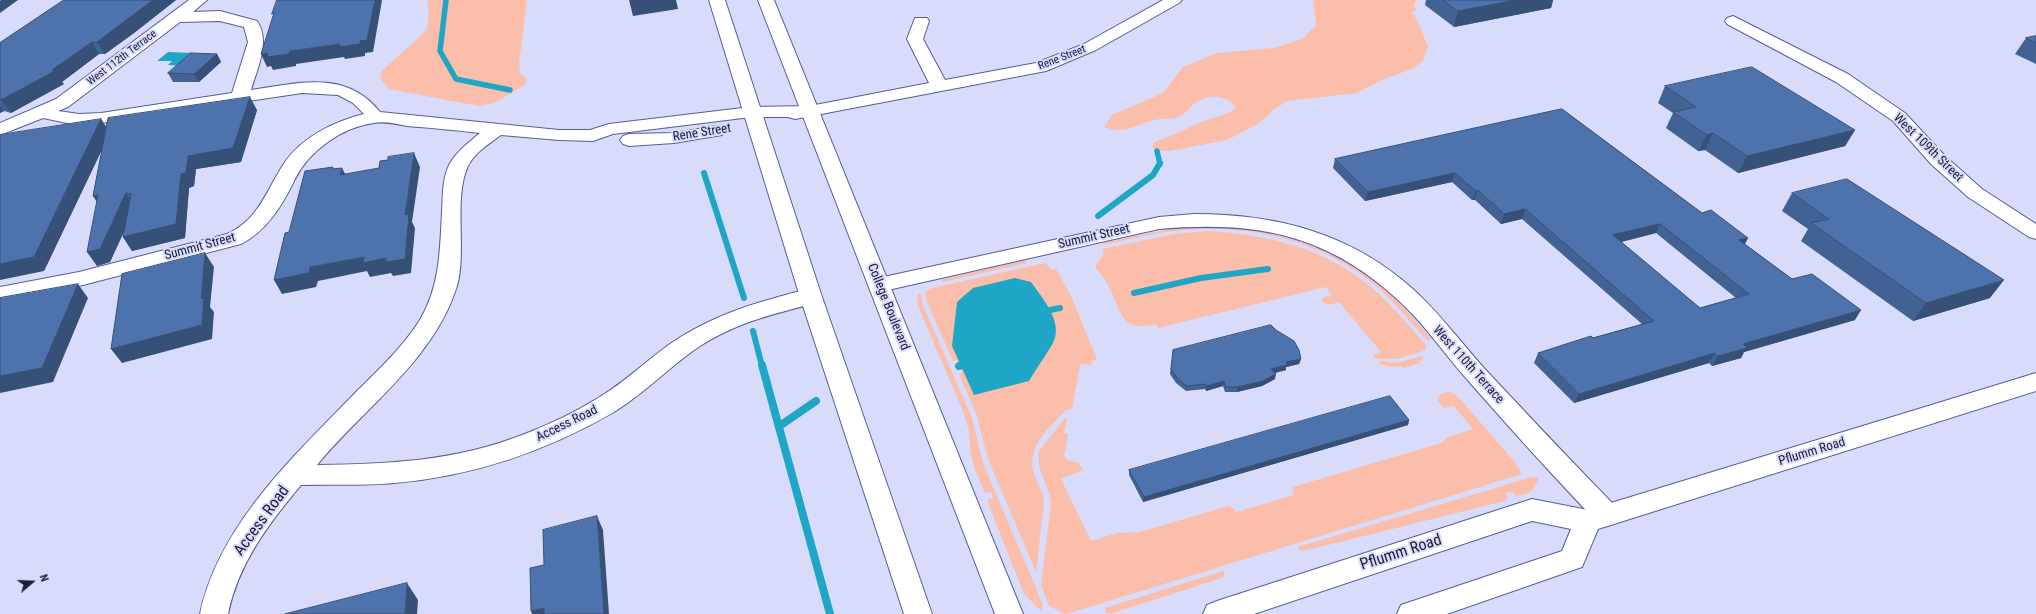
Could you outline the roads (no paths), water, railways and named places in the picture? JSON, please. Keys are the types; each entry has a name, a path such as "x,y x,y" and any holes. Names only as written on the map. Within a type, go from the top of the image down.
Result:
{"street":[{"name":"West 112th Terrace","path":"43,112 62,103 199,0"},
{"path":"717,0 753,118 811,297 918,614"},
{"name":"College Boulevard","path":"766,0 1010,614"},
{"name":"Rene Street","path":"375,117 559,135 593,136 602,141 674,138 753,118 809,111 1040,67 1090,47 1174,0"},
{"path":"177,17 220,16 251,24 256,42 240,97"},
{"path":"921,21 915,39 939,86"},
{"name":"West 109th Street","path":"1733,21 1842,78 1899,117 1938,160 1975,193 2036,233"},
{"path":"0,130 43,112 56,117 77,120 101,118 302,88 331,88 354,94 368,107 375,117"},
{"name":"Summit Street","path":"0,294 79,279 234,239 247,233 274,202 293,164 306,151 325,136 348,124 375,117"},
{"name":"Access Road","path":"214,614 218,594 239,548 266,508 296,475 315,450 406,355 431,320 446,286 449,268 453,182 459,165 471,149 498,128"},
{"name":"Summit Street","path":"879,285 1159,223 1194,219 1231,219 1290,229 1311,236"},
{"name":"West 110th Terrace","path":"1311,236 1342,250 1375,269 1406,295 1552,459 1597,518"},
{"name":"Access Road","path":"296,475 395,473 457,465 512,449 555,432 605,405 624,393 678,350 702,335 744,314 790,300 811,297"},
{"name":"Pflumm Road","path":"1217,614 1532,510 1597,518 2036,382"},
{"path":"1411,614 1572,559 1597,518"}],"water":[{"path":"168,52 193,53 183,66 168,65 172,61 157,61"},
{"path":"1015,278 1031,282 1046,303 1054,319 1056,335 1053,343 1029,381 974,395 952,346 957,302 973,288"}],"waterway":[{"path":"446,0 440,51 456,79 510,90"},
{"path":"1157,151 1160,163"},
{"path":"1098,216 1153,175 1160,163"},
{"path":"704,173 744,298"},
{"path":"1134,293 1201,278 1268,269"},
{"path":"1050,310 1060,308"},
{"path":"753,331 762,366"},
{"path":"960,366 969,359"},
{"path":"762,365 830,614"},
{"path":"781,425 816,401"}]}
